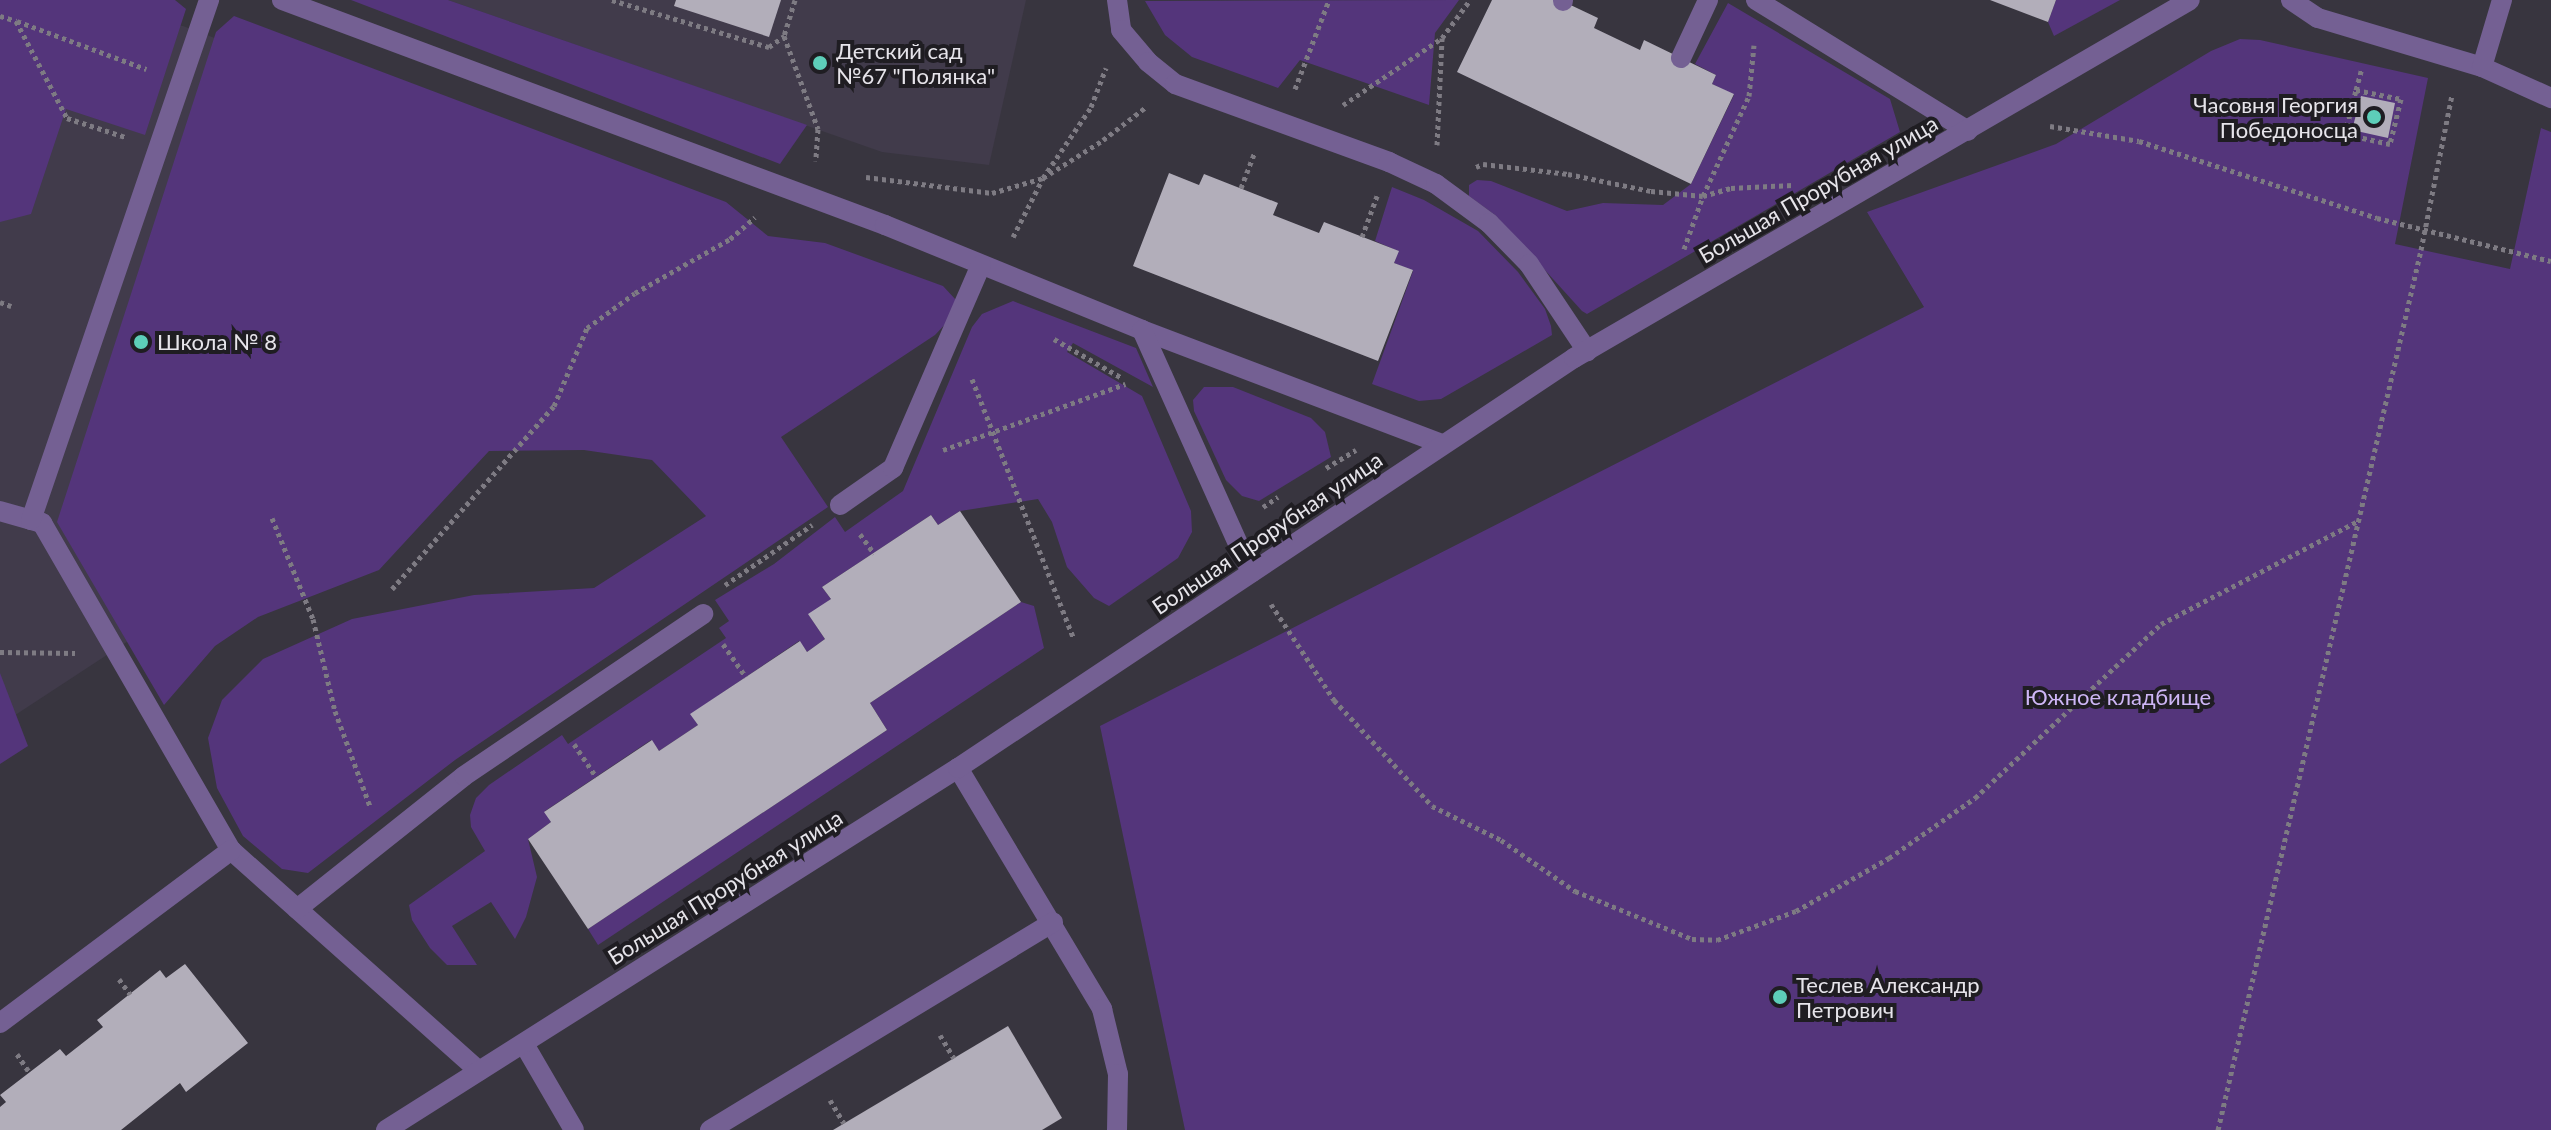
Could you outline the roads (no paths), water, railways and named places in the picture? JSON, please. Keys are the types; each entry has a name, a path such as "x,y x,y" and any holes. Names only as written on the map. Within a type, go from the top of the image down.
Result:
{"street":[{"path":"31,520 209,0"},
{"path":"282,0 788,189 1142,330 1442,444"},
{"path":"1117,0 1121,30 1148,62 1175,84 1389,162 1436,184 1489,223 1529,264 1587,351"},
{"path":"1681,58 1708,0"},
{"path":"1756,0 1968,131"},
{"name":"Большая Прорубная улица","path":"386,1130 958,768 1442,444 1587,351 2190,0"},
{"path":"2291,0 2318,18 2482,67 2551,98"},
{"path":"2482,67 2502,0"},
{"path":"840,505 893,468 951,333 988,268"},
{"path":"1142,330 1251,573"},
{"path":"0,511 42,523 231,850 479,1071"},
{"path":"297,909 464,776 703,614"},
{"path":"958,768 1053,922 1102,1009 1118,1074 1117,1130"},
{"path":"0,1023 231,850"},
{"path":"710,1130 1053,922"},
{"path":"524,1044 574,1130"}],"place":[{"name":"Детский сад №67 \"Полянка\"","path":"820,63"},
{"name":"Часовня Георгия Победоносца","path":"2374,117"},
{"name":"Школа № 8","path":"141,342"},
{"name":"Теслев Александр Петрович","path":"1780,997"}],"park label":[{"name":"Южное кладбище","path":"2118,697"}]}
